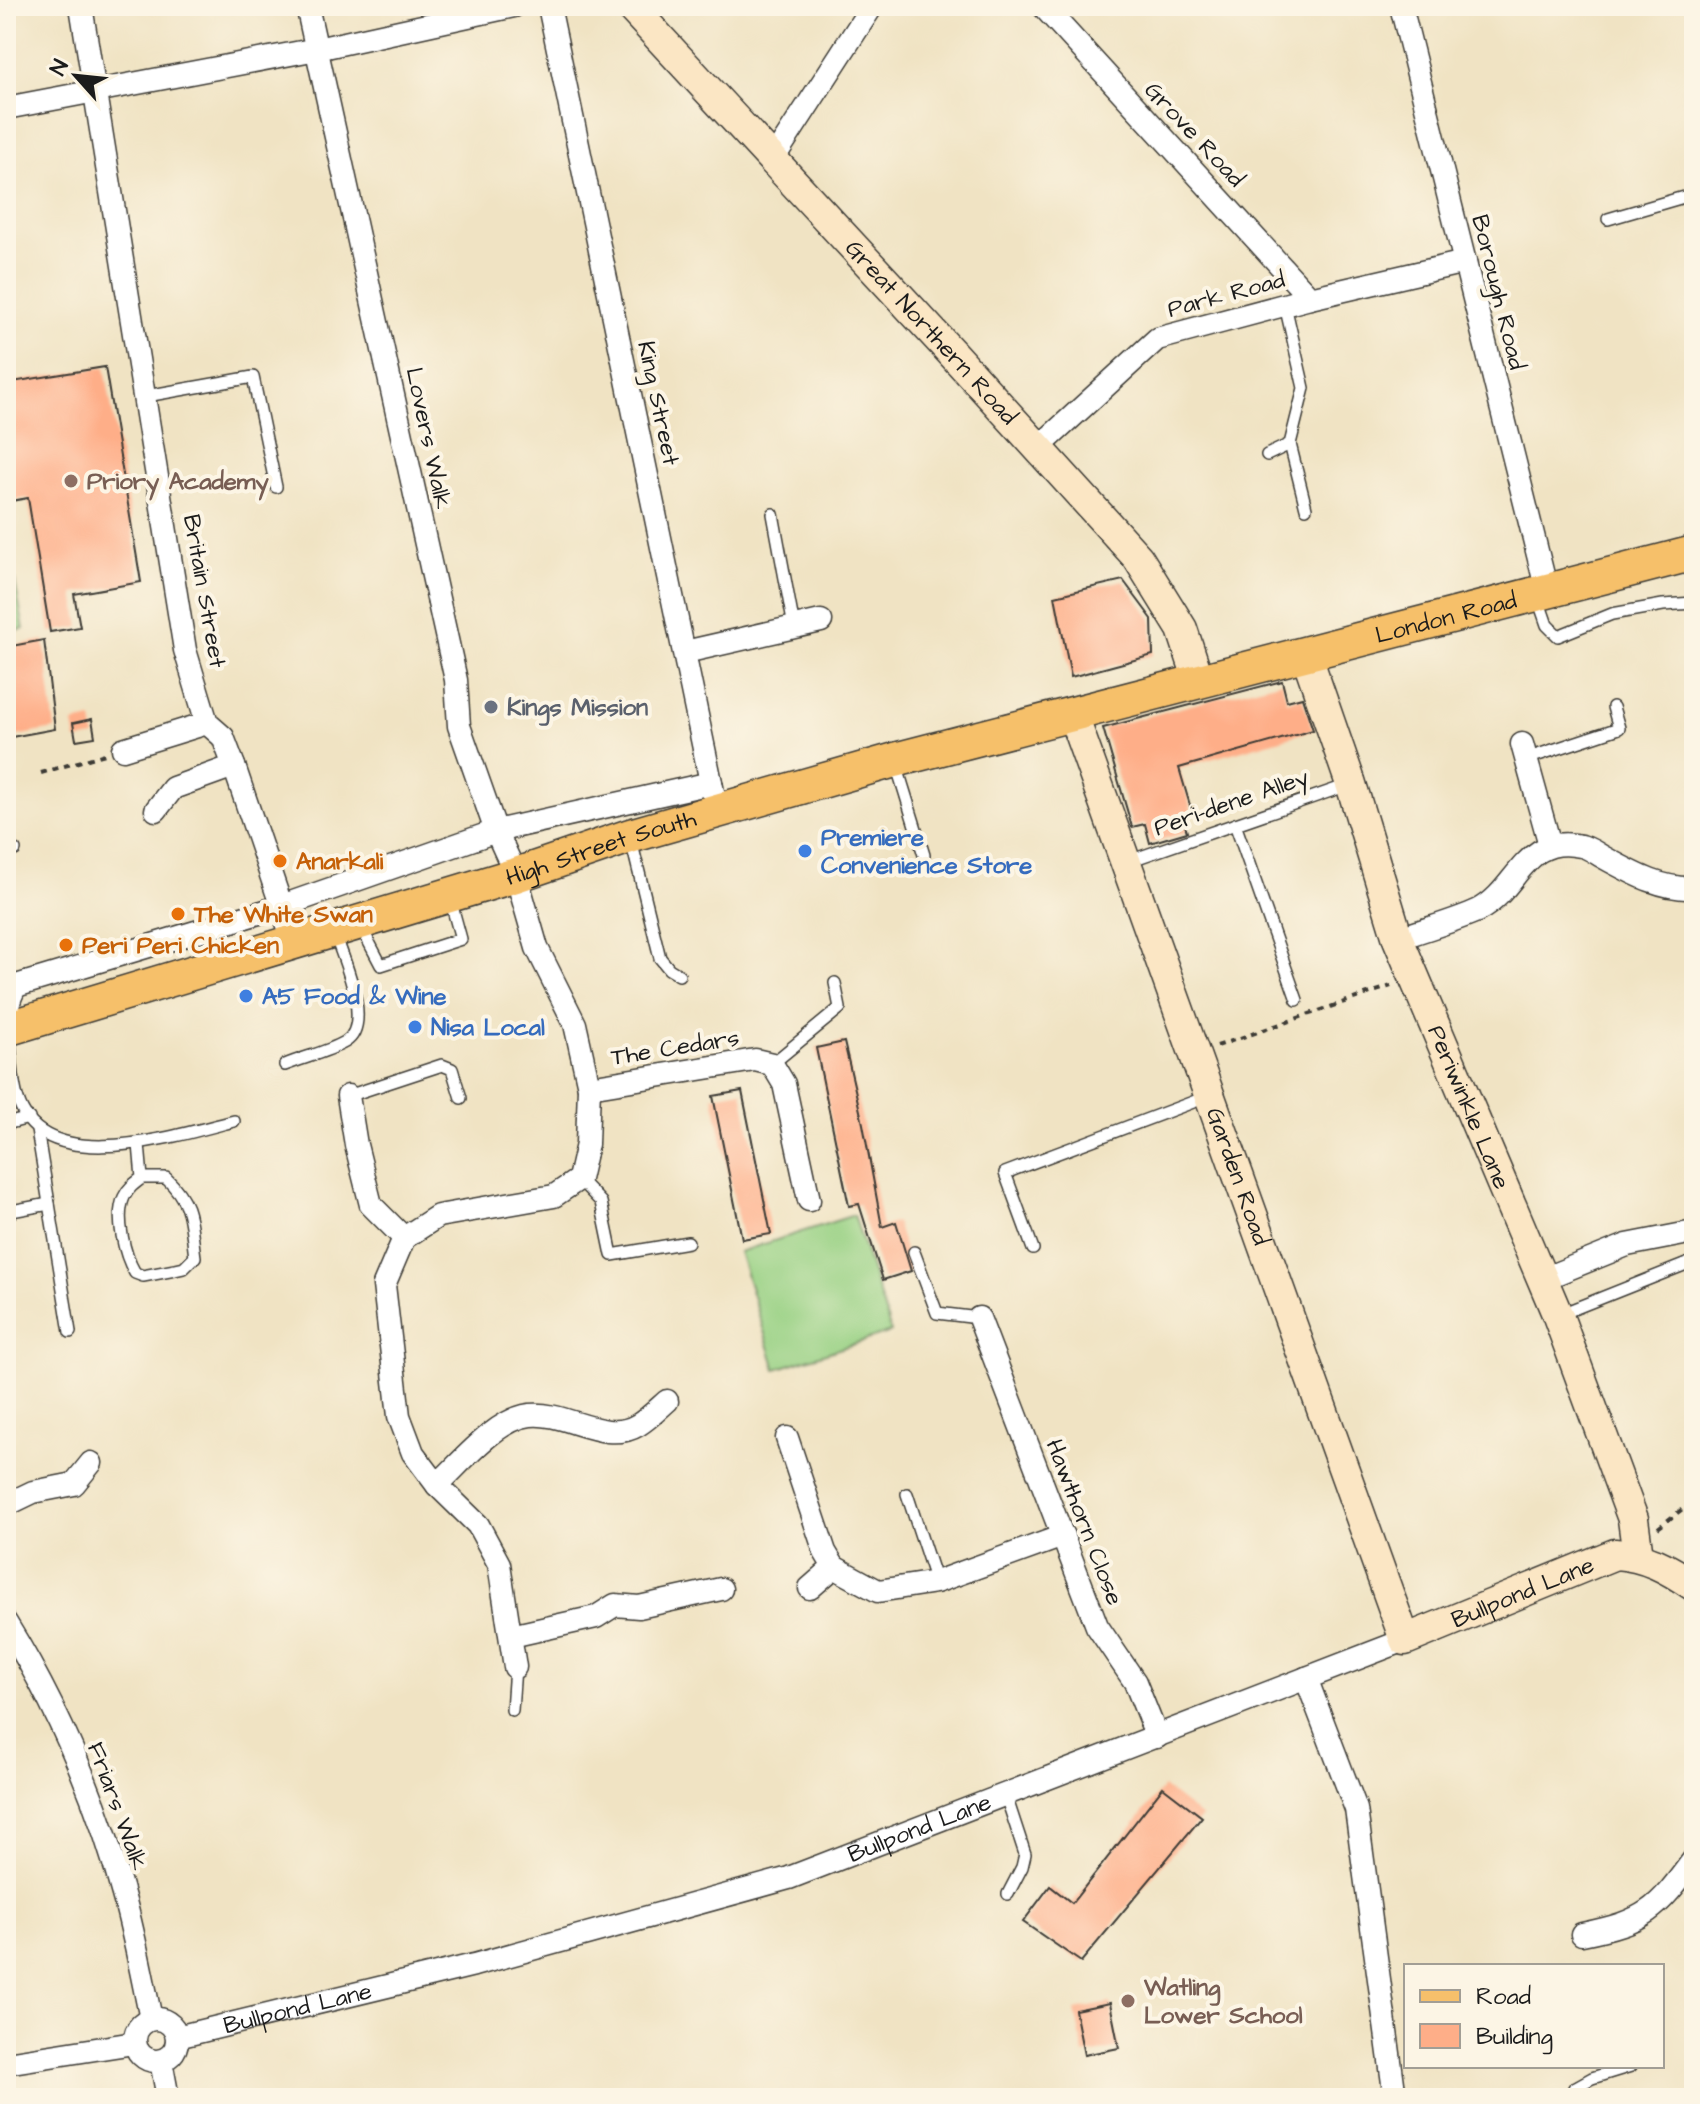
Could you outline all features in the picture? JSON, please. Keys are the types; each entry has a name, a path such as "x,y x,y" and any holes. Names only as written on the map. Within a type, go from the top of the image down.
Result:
{"main road":[{"name":"London Road","path":"1199,681 1694,553"},
{"name":"High Street South","path":"8,1011 293,940 516,875 630,836 714,797 895,760 1199,681"}],"street":[{"name":"Britain Street","path":"81,6 185,650 207,723 223,737 234,766 293,940"},
{"name":"Lovers Walk","path":"307,6 456,680 459,726 496,831 516,875 537,948 575,1024 589,1087 587,1144 579,1179"},
{"path":"6,108 317,49 514,6"},
{"name":"King Street","path":"549,6 714,797"},
{"name":"Great Northern Road","path":"630,6 1138,558 1182,629 1199,681"},
{"path":"773,159 872,6"},
{"name":"Grove Road","path":"1043,6 1310,298"},
{"name":"Borough Road","path":"1401,6 1542,592"},
{"name":"Park Road","path":"1038,448 1157,339 1310,298 1465,262"},
{"path":"685,652 821,621"},
{"name":"Periwinkle Lane","path":"1306,654 1351,784 1398,939 1558,1316 1633,1519 1638,1556"},
{"name":"Garden Road","path":"1072,713 1405,1640"},
{"path":"123,749 207,723"},
{"path":"1524,751 1550,845"},
{"path":"156,810 173,788 234,766"},
{"path":"8,1011 16,986 282,906 496,831 714,797"},
{"path":"1398,939 1480,909 1497,897 1525,860 1550,845 1582,846 1646,880 1682,889 1694,888"},
{"name":"The Cedars","path":"589,1087 755,1060 772,1064 784,1084 809,1200"},
{"path":"348,1096 371,1205 404,1238"},
{"path":"515,1667 499,1564 478,1525 437,1485 413,1453 399,1416 384,1285 404,1238 438,1216 554,1196 579,1179"},
{"path":"1543,1279 1627,1245 1694,1232"},
{"name":"Hawthorn Close","path":"979,1318 1097,1626 1135,1682 1157,1737"},
{"path":"437,1485 497,1428 528,1415 563,1417 606,1432 636,1427 667,1401"},
{"path":"787,1438 825,1552 834,1567 878,1591 936,1582 1063,1536"},
{"path":"6,1505 33,1492 74,1484 91,1463"},
{"name":"Bullpond Lane","path":"177,2037 474,1965 789,1878 1405,1640 1615,1554 1638,1556"},
{"path":"1638,1556 1667,1567 1694,1586"},
{"path":"810,1588 834,1567"},
{"path":"511,1636 596,1617 615,1605 639,1607 721,1589"},
{"name":"Friars Walk","path":"6,1623 36,1672 88,1790 126,1904 151,2019"},
{"path":"1306,1678 1356,1809 1395,2098"},
{"path":"1582,1934 1642,1918 1669,1894 1694,1859"},
{"path":"151,2019 166,2021 177,2037 174,2052 161,2061 140,2056 134,2043 138,2029 151,2019"},
{"path":"6,2063 134,2043"},
{"path":"161,2061 168,2098"}],"lane":[{"path":"1608,219 1694,194"},
{"path":"1285,305 1304,388 1290,444 1306,508"},
{"path":"146,396 253,377 276,487"},
{"path":"1267,455 1290,444"},
{"path":"773,514 794,627"},
{"path":"1542,592 1547,625 1558,636 1612,614 1694,603"},
{"path":"1524,751 1619,728 1613,707"},
{"path":"895,760 924,855"},
{"name":"Peri-dene Alley","path":"1125,862 1351,784"},
{"path":"1235,824 1297,1000"},
{"path":"630,836 660,958 679,975"},
{"path":"346,925 381,965 461,939 449,895"},
{"path":"285,1065 347,1041 358,1025 346,925"},
{"path":"772,1064 840,1008 835,983"},
{"path":"8,1011 18,1101 37,1130 70,1332"},
{"path":"348,1096 442,1065 452,1069 461,1098"},
{"path":"1033,1249 1005,1173 1209,1096"},
{"path":"6,1124 29,1118"},
{"path":"37,1130 52,1138 92,1145 139,1144 234,1121"},
{"path":"139,1144 142,1178"},
{"path":"142,1178 166,1178 187,1202 195,1257 184,1268 143,1276 135,1273 128,1262 121,1216 124,1198 131,1186 142,1178"},
{"path":"579,1179 601,1202 612,1255 688,1242"},
{"path":"6,1212 49,1204"},
{"path":"914,1252 937,1313 979,1318"},
{"path":"1558,1316 1694,1261"},
{"path":"907,1494 936,1582"},
{"path":"512,1710 515,1667"},
{"path":"1006,1796 1025,1854 1008,1894"},
{"path":"1573,2098 1574,2088 1592,2078 1624,2068"}],"path":[{"path":"41,773 123,749"},
{"path":"1656,1530 1694,1500"}],"green space":[{"path":"6,535 24,629 6,633"},
{"path":"854,1215 891,1332 776,1369 739,1252"}],"building":[{"path":"105,367 141,582 74,594 80,627 50,632 28,498 6,502 6,383"},
{"path":"1123,580 1152,619 1153,655 1071,677 1055,596"},
{"path":"44,640 55,729 6,738 6,647"},
{"path":"1282,681 1287,701 1302,697 1313,730 1179,768 1192,812 1182,815 1187,832 1150,843 1145,824 1132,827 1103,728"},
{"path":"92,719 95,737 76,740 73,723"},
{"path":"844,1042 882,1227 896,1222 911,1271 883,1280 859,1204 849,1206 816,1048"},
{"path":"742,1091 771,1234 742,1239 713,1096"},
{"path":"1163,1787 1202,1817 1081,1962 1023,1922 1050,1886 1072,1903"},
{"path":"1110,2003 1119,2048 1084,2055 1075,2010"}],"place":[{"name":"Priory Academy","path":"71,481"},
{"name":"Kings Mission","path":"491,707"},
{"name":"Premiere Convenience Store","path":"805,851"},
{"name":"Anarkali","path":"280,861"},
{"name":"The White Swan","path":"178,914"},
{"name":"Peri Peri Chicken","path":"66,945"},
{"name":"A5 Food & Wine","path":"246,996"},
{"name":"Nisa Local","path":"415,1027"},
{"name":"Watling Lower School","path":"1128,2001"}]}
